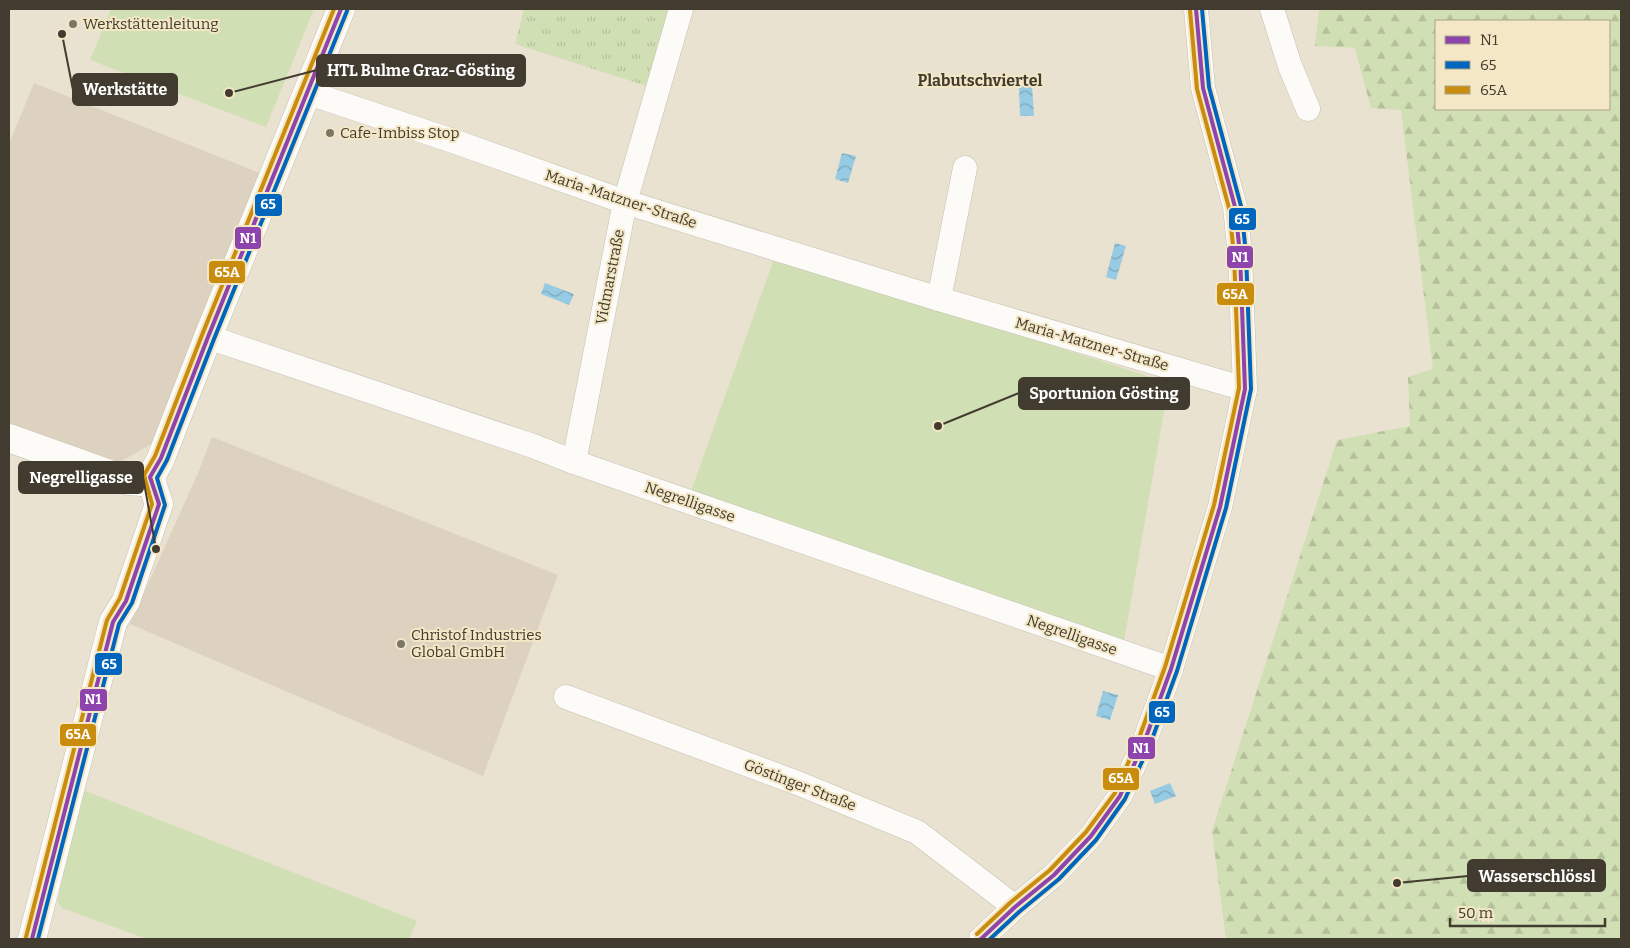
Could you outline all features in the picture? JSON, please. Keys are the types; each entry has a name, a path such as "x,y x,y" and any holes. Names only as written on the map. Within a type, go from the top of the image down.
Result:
{"street":[{"path":"9,438 129,482 146,480 156,469 340,9"},
{"name":"Vidmarstraße","path":"574,462 625,202 682,9"},
{"path":"981,939 1054,874 1091,836 1120,796 1145,740 1171,669 1220,507 1245,389 1240,263 1235,207 1204,88 1196,9"},
{"path":"1272,9 1290,66 1308,109"},
{"name":"Maria-Matzner-Straße","path":"306,92 456,142 625,202 939,299 1245,389"},
{"path":"939,299 965,168"},
{"name":"Negrelligasse","path":"208,337 524,443 1171,669"},
{"path":"32,939 113,622 126,601 159,504 146,480"},
{"name":"Göstinger Straße","path":"566,697 800,784 917,832 1015,907"}],"shaded area":[{"path":"34,83 262,174 153,443 120,462 9,423 9,144"},
{"name":"Christof Industries Global GmbH","path":"212,437 558,575 483,776 130,624 198,473"}],"green space":[{"path":"111,9 314,9 266,127 90,60"},
{"path":"524,9 672,9 650,87 515,44"},
{"path":"1319,9 1621,9 1621,939 1226,939 1212,831 1337,440 1410,426 1408,377 1433,369 1401,110 1371,108 1355,48 1315,46"},
{"path":"775,256 1169,383 1124,641 690,494"},
{"path":"83,790 417,921 409,939 147,939 62,908 58,903 62,865"}],"water":[{"path":"1032,85 1034,116 1020,116 1019,86"},
{"path":"842,153 856,156 848,183 835,179"},
{"path":"1115,243 1126,246 1116,280 1106,277"},
{"path":"545,283 574,294 569,305 541,294"},
{"path":"1103,691 1118,695 1110,720 1096,716"},
{"path":"1170,783 1176,796 1155,804 1150,791"}],"transit line":[{"name":"65A","path":"26,937 107,620 120,598 152,504 144,475 155,456 334,9"},
{"name":"N1","path":"32,939 113,622 126,601 159,504 150,477 161,458 341,9"},
{"name":"N1","path":"981,939 1015,907 1054,875 1091,836 1120,796 1145,740 1171,669 1220,507 1245,389 1240,254 1235,207 1203,88 1196,9"},
{"name":"65","path":"990,939 1059,879 1096,840 1125,799 1151,742 1177,671 1226,508 1251,389 1246,254 1241,206 1209,87 1202,9"},
{"name":"65A","path":"977,934 1011,902 1050,870 1086,832 1115,793 1139,738 1165,667 1214,505 1239,388 1234,254 1229,208 1197,89 1190,10"},
{"name":"65","path":"38,939 119,624 132,603 165,505 157,478 167,460 347,11"}],"place":[{"name":"Werkstättenleitung","path":"73,24"},
{"name":"Werkstätte","path":"62,34"},
{"name":"HTL Bulme Graz-Gösting","path":"229,93"},
{"name":"Cafe-Imbiss Stop","path":"330,133"},
{"name":"Sportunion Gösting","path":"938,426"},
{"name":"Negrelligasse","path":"156,549"},
{"name":"Christof Industries Global GmbH","path":"401,644"},
{"name":"Wasserschlössl","path":"1397,883"}],"district":[{"name":"Plabutschviertel","path":"980,80"}]}
